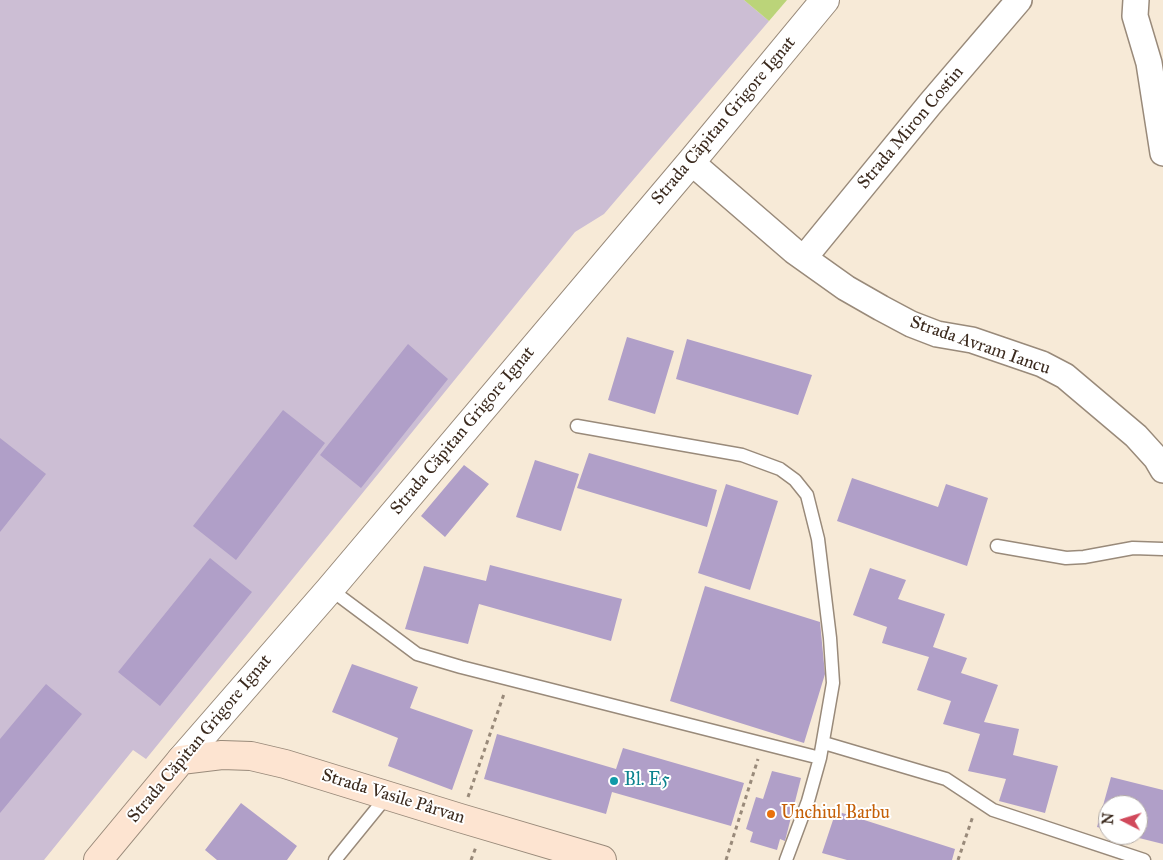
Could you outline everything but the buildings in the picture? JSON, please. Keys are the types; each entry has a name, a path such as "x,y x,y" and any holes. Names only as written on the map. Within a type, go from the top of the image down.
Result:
{"main road":[{"name":"Strada Vasile Pârvan","path":"181,760 222,755 250,756 327,777 602,860"},
{"name":"Strada Căpitan Grigore Ignat","path":"98,860 181,760"}],"street":[{"name":"Strada Căpitan Grigore Ignat","path":"181,760 330,589 691,162 825,0"},
{"name":"Strada Miron Costin","path":"804,258 930,104 1019,0"},
{"path":"1136,0 1135,16 1149,63 1163,154"},
{"name":"Strada Avram Iancu","path":"691,162 794,251 846,288 912,324 937,334 972,340 1009,352 1042,364 1065,376 1136,436 1156,458 1163,470"}],"lane":[{"path":"577,426 742,455 780,469 795,480 807,495 818,539 832,683 824,744 808,801 786,860"},
{"path":"997,546 1066,558 1084,557 1132,548 1163,549"},
{"path":"330,589 417,654 820,758"},
{"path":"824,744 946,779 993,810 1144,860"},
{"path":"335,860 387,796"}],"path":[{"path":"460,818 510,679"},
{"path":"726,860 762,744"},
{"path":"958,860 978,801"}],"shaded area":[{"path":"0,0 744,0 769,21 604,214 575,232 146,759 133,750 44,860 0,860"}],"green space":[{"path":"744,0 787,0 769,21"}],"place":[{"name":"Bl. E5","path":"614,781"},
{"name":"Unchiul Barbu","path":"771,814"}]}
